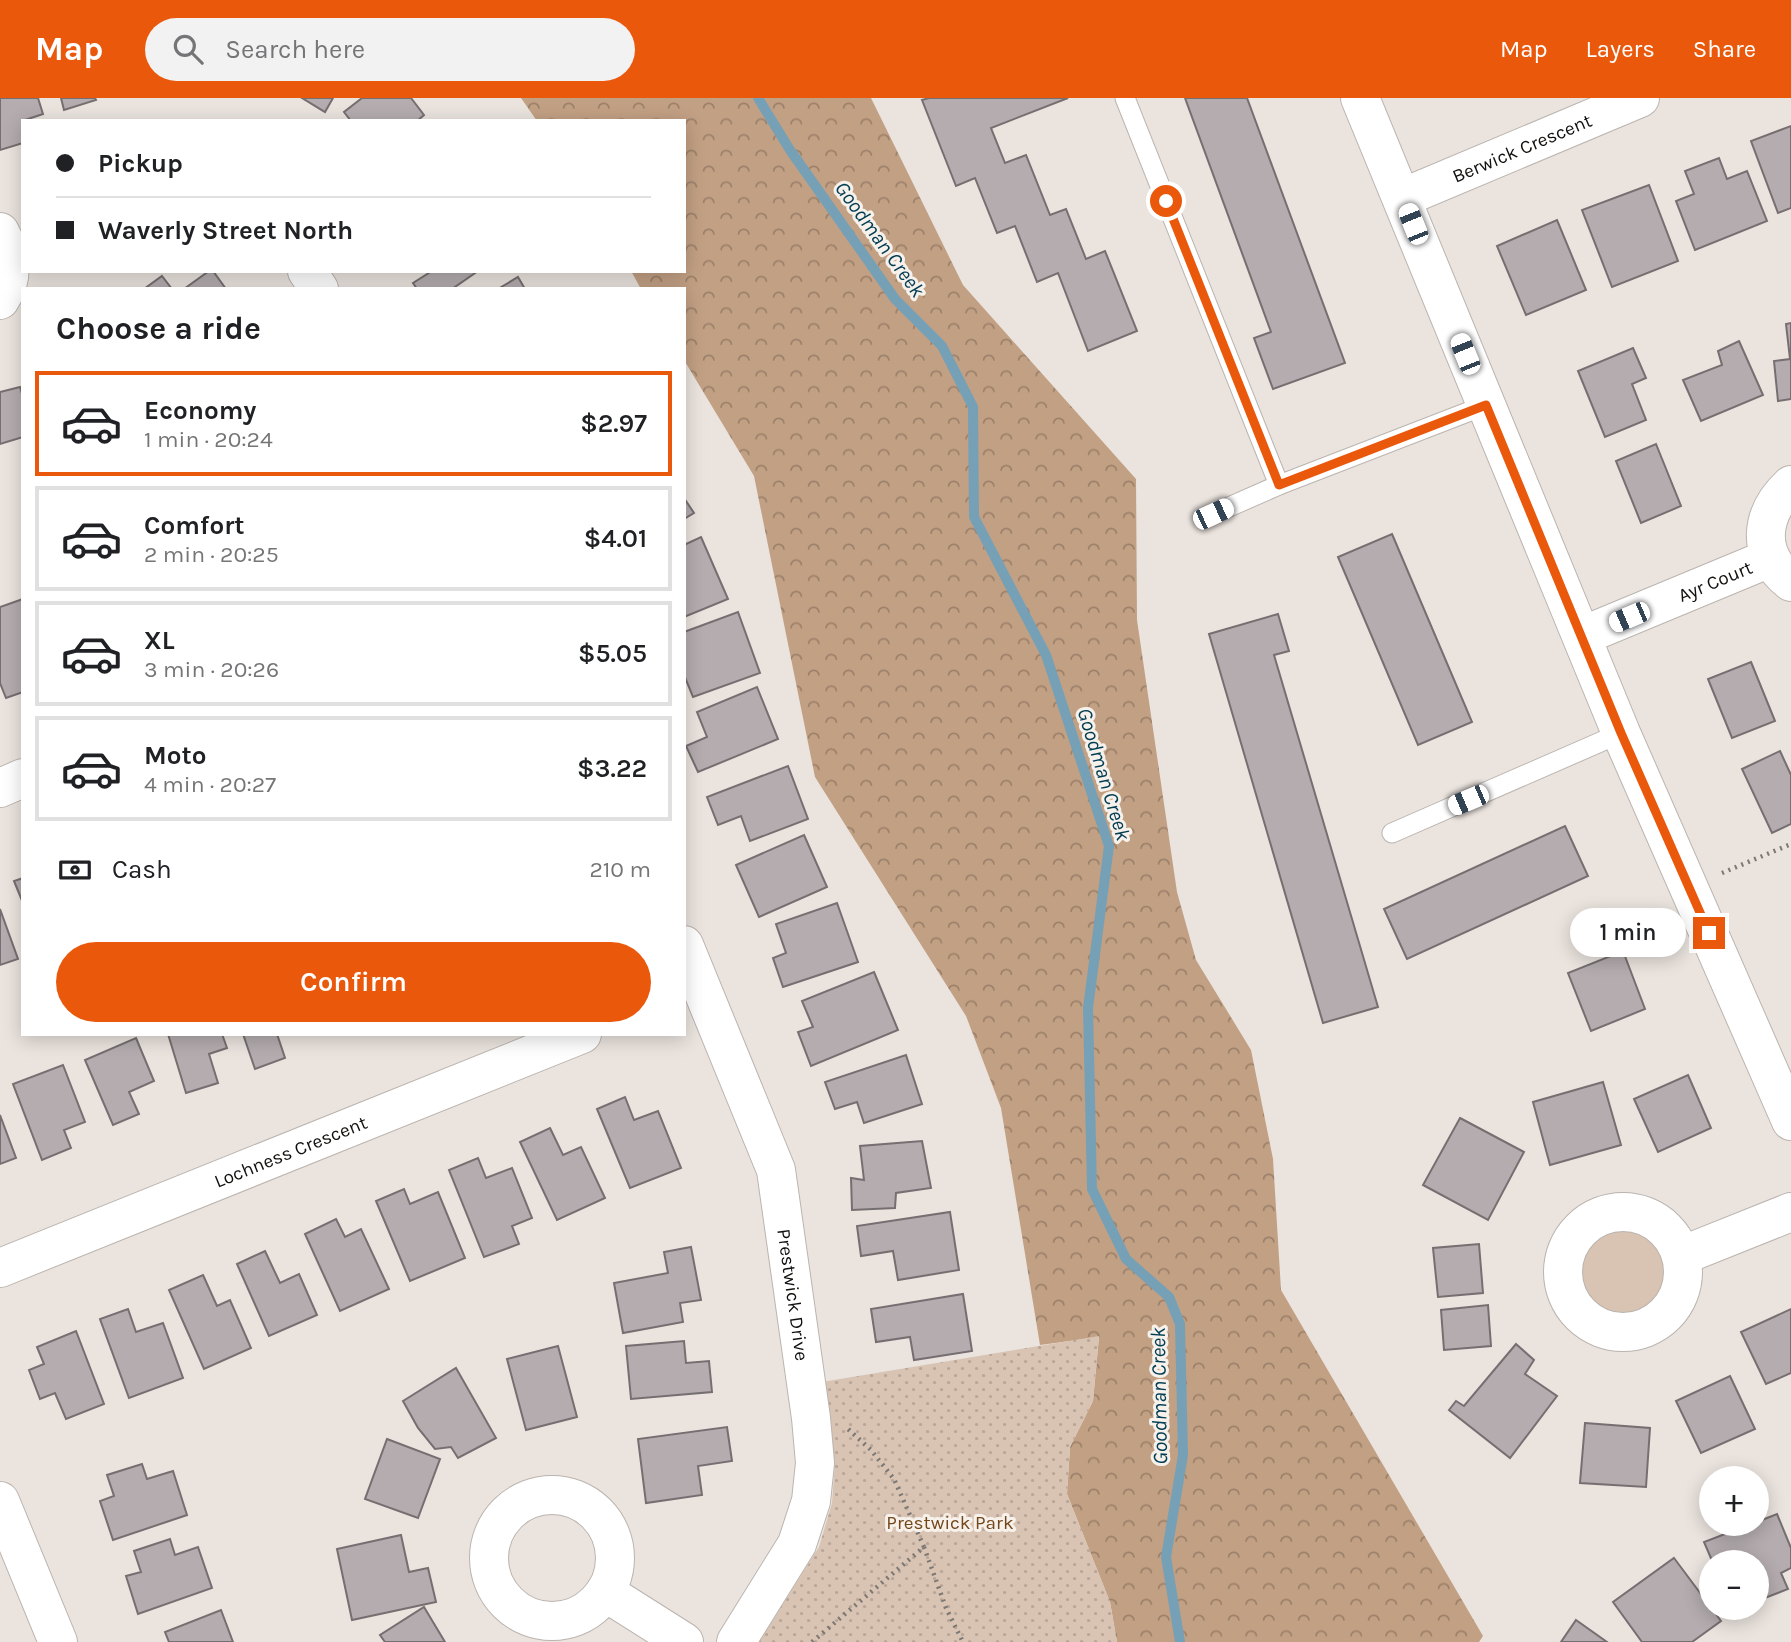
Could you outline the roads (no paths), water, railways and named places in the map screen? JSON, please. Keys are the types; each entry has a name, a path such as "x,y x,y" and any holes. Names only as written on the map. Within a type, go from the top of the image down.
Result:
{"street":[{"path":"1360,98 1621,733 1791,1121"},
{"name":"Berwick Crescent","path":"1402,198 1640,98"},
{"path":"0,300 10,276 8,231"},
{"name":"Ayr Court","path":"1582,636 1781,570 1765,538 1767,518 1776,500 1791,485"},
{"path":"0,788 21,779"},
{"name":"Prestwick Drive","path":"686,955 693,990 776,1170 815,1463 811,1501 797,1544 736,1642"},
{"name":"Lochness Crescent","path":"0,1268 577,1036"},
{"path":"1681,1256 1791,1212"},
{"path":"0,1502 58,1642"},
{"path":"605,1592 684,1642"}],"lane":[{"path":"1125,98 1279,485"},
{"path":"1213,514 1279,485 1486,405"},
{"path":"1392,833 1621,733"}],"waterway":[{"name":"Goodman Creek","path":"758,98 790,150 895,299 942,346 973,407 974,517 1046,655 1109,846 1088,1008 1092,1189 1126,1259 1169,1297 1180,1324 1183,1455 1166,1557 1180,1642"}],"park label":[{"name":"Prestwick Park","path":"950,1522"}]}
